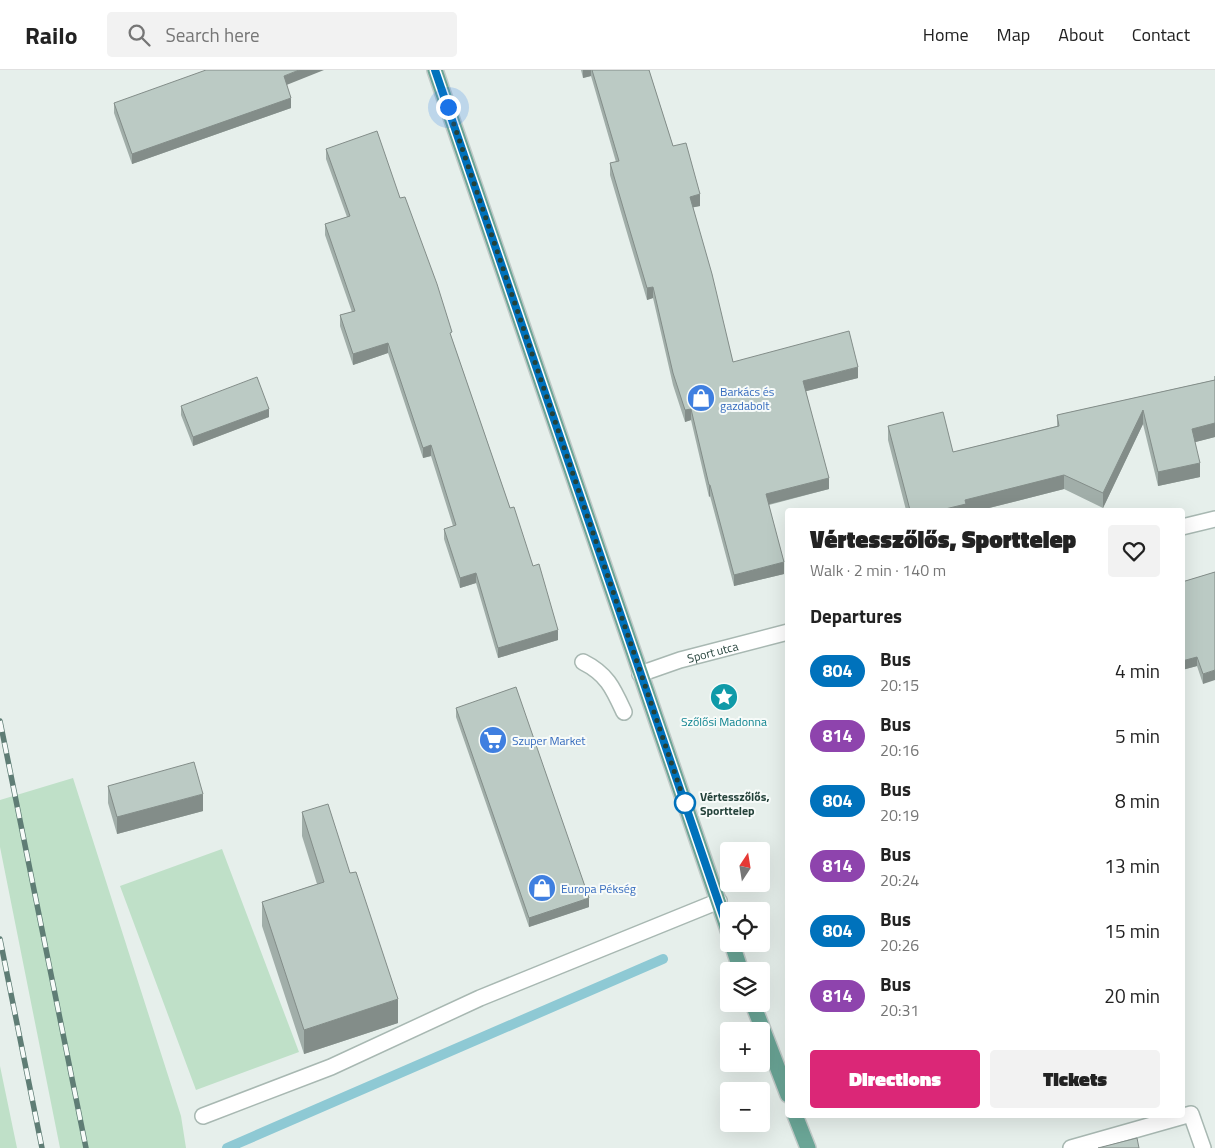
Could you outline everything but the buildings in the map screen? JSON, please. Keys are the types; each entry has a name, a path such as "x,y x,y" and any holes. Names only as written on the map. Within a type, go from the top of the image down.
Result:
{"main road":[{"path":"435,70 720,904"},
{"path":"756,1012 785,1087"},
{"path":"796,1118 808,1148"}],"street":[{"path":"1185,526 1215,519"},
{"name":"Sport utca","path":"640,674 680,660 785,633"},
{"path":"583,662 595,668 610,682 624,712"},
{"path":"203,1116 331,1067 480,998 719,901"},
{"path":"1185,1116 1192,1114 1203,1148"},
{"path":"1071,1148 1178,1118"}],"green space":[{"path":"73,778 181,1116 186,1148 60,1148 0,847 0,800"},
{"path":"222,849 299,1052 196,1090 120,886"},
{"path":"0,1066 17,1148 0,1148"}],"waterway":[{"path":"227,1148 663,959"}],"railway":[{"path":"0,721 86,1148"},
{"path":"0,939 42,1148"}],"bus line":[{"name":"804","path":"435,70 720,904"}],"place":[{"name":"Barkács és gazdabolt","path":"701,398"},
{"name":"Szőlősi Madonna","path":"724,697"},
{"name":"Szuper Market","path":"493,740"},
{"name":"Vértesszőlős, Sporttelep","path":"685,803"},
{"name":"Europa Pékség","path":"542,888"}],"route":[{"path":"448,107 685,803"}]}
